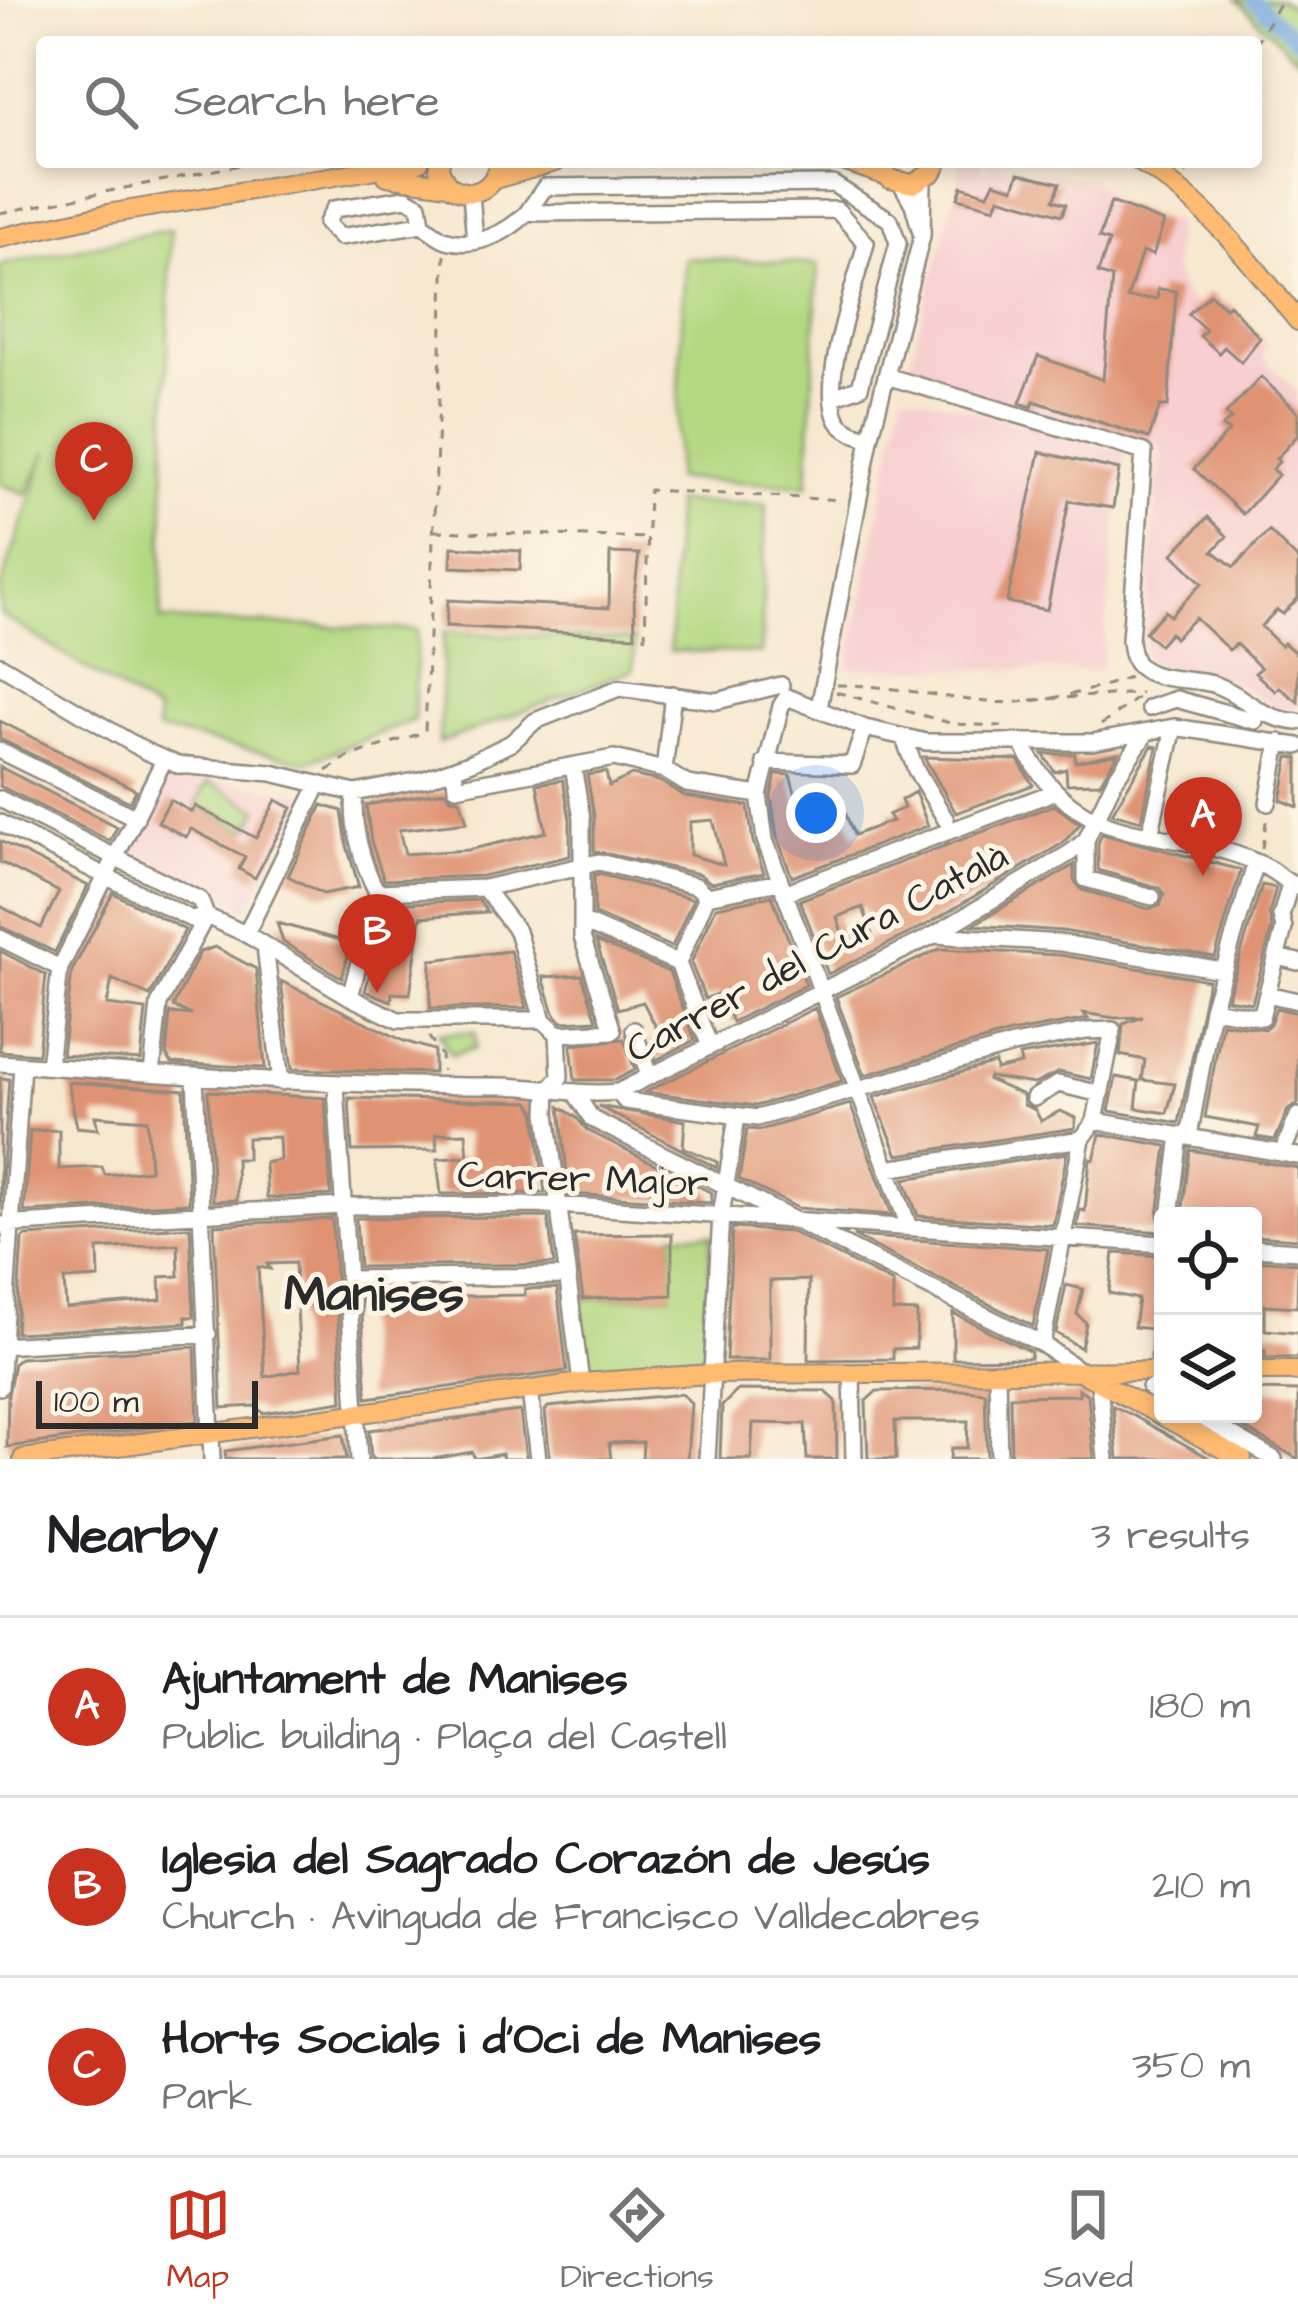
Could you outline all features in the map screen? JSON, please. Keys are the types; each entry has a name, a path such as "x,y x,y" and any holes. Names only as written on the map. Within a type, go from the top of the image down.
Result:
{"main road":[{"path":"0,238 107,214 388,168"},
{"path":"440,168 448,185"},
{"path":"887,173 923,180 933,168"},
{"path":"1149,168 1193,199 1298,321"},
{"path":"358,174 448,185 471,194 485,190 497,171"},
{"path":"23,1459 581,1383 711,1374 1091,1378 1154,1371"},
{"path":"1262,1371 1298,1371"},
{"path":"1091,1378 1242,1459"}],"street":[{"path":"887,173 913,204 922,236"},
{"path":"819,707 870,439 922,236 923,180"},
{"path":"422,224 419,205 406,198 334,209 326,223 340,237 422,224 446,240 476,241 510,230 545,187 833,184 890,220 898,243 860,387 834,397"},
{"path":"471,194 476,241"},
{"path":"527,213 837,210 866,243 832,382 835,416 845,430 870,439"},
{"path":"886,376 1144,452 1132,655 1139,667 1151,673 1216,685 1262,719 1272,740 1268,803"},
{"path":"3,672 164,760 272,773 316,792 356,793 425,779 511,743 535,721 620,688 718,701 784,691 865,728 904,739 1093,742 1174,727 1298,746"},
{"path":"784,691 759,795 765,840 909,1227"},
{"path":"664,770 673,694"},
{"path":"1149,708 1175,700 1298,722"},
{"path":"1145,835 1174,727"},
{"path":"765,762 852,765 865,728"},
{"name":"Carrer del Cura Català","path":"0,1063 336,1086 515,1086 577,1096 618,1092 934,935 1070,854 1086,840 1114,781 1146,733"},
{"path":"904,739 916,770 946,820"},
{"path":"1022,742 1054,792 1096,822 1258,863 1294,885 1281,916 1284,928 1261,1017 1212,1009"},
{"path":"0,751 136,818"},
{"path":"454,769 456,787 614,758 664,770 687,784 759,795"},
{"path":"49,1066 60,968 164,760"},
{"path":"558,1034 613,1031 582,937 581,818 573,767"},
{"path":"246,934 316,792"},
{"path":"377,892 484,887 599,862 696,886 707,896 781,887 1054,792"},
{"path":"350,997 377,892 368,876 353,812 356,793"},
{"path":"0,800 200,900 206,916 159,1004 152,1073"},
{"path":"0,823 191,919 206,916 246,934 350,997 398,1020 543,1020"},
{"path":"1086,840 1086,879 1152,897"},
{"path":"1171,1207 1212,1009 1258,863"},
{"path":"484,887 517,931 543,1020 558,1034 560,1076 548,1091 547,1113 581,1383"},
{"path":"707,896 678,963 709,1044"},
{"path":"583,922 678,963"},
{"path":"934,935 1061,944 1222,970"},
{"path":"0,938 60,968"},
{"path":"265,946 281,1082"},
{"path":"1277,958 1298,962"},
{"path":"1267,994 1298,1001"},
{"path":"634,1030 649,1076"},
{"path":"618,1092 625,1101 757,1118 1013,1045 1087,1030 1113,1030 1095,1121 1082,1139 1042,1344"},
{"path":"0,1387 5,1224 22,1065"},
{"path":"195,1077 212,1459"},
{"path":"1034,1098 1058,1084 1101,1094"},
{"path":"336,1086 359,1459"},
{"path":"577,1096 592,1119 1042,1344 1091,1378 1106,1459"},
{"path":"1095,1121 1290,1155 1298,1116"},
{"path":"707,1459 721,1214 737,1117"},
{"path":"887,1169 1082,1139"},
{"name":"Carrer Major","path":"5,1224 343,1206 557,1205 1154,1243"},
{"path":"1262,1249 1298,1251"},
{"path":"348,1279 566,1276"},
{"path":"1,1346 208,1334"},
{"path":"1124,1393 1132,1371"},
{"path":"852,1373 854,1459"},
{"path":"997,1374 1000,1459"},
{"path":"530,1390 538,1459"},
{"path":"1211,1423 1274,1459"}],"path":[{"path":"1259,36 1281,0"},
{"path":"0,213 225,168"},
{"path":"316,792 326,772 347,757 425,732 446,240"},
{"path":"645,638 649,490 858,501"},
{"path":"434,531 648,538"},
{"path":"994,703 1091,692 1129,677 1132,655"},
{"path":"822,686 861,685 994,703 1143,693 1095,730 1111,725"},
{"path":"822,686 846,697 954,724 1001,726"},
{"path":"1258,863 1268,803"},
{"path":"418,1020 442,1055 443,1086"}],"shaded area":[{"path":"958,168 984,172 1014,168 1093,180 1111,202 1176,223 1173,270 1185,296 1196,305 1210,291 1267,345 1262,352 1265,361 1298,391 1298,709 1276,706 1228,679 1151,664 1144,656 1160,446 1124,440 920,377 912,369 911,358"},
{"path":"904,392 1124,452 1101,671 848,668"},
{"path":"169,774 307,794 247,910 129,850"}],"green space":[{"path":"1237,0 1281,0 1298,11 1298,59"},
{"path":"171,229 161,620 417,630 414,720 307,762 157,730 157,713 0,614 0,589 47,451 27,494 0,484 0,265"},
{"path":"685,258 818,264 808,485 675,479"},
{"path":"675,502 766,504 761,653 670,651"},
{"path":"444,632 635,640 633,670 439,743"},
{"path":"208,782 259,809 247,831 196,804"},
{"path":"475,1032 475,1048 451,1055 439,1033"},
{"path":"672,1234 711,1234 706,1356 700,1363 593,1371 587,1366 576,1300 671,1295"}],"building":[{"path":"1019,173 1060,183 1054,200 1066,204 1062,215 999,197 995,208 958,198 962,186 988,194 994,182 1014,188"},
{"path":"1111,202 1164,222 1153,255 1142,252 1127,298 1157,299 1158,289 1176,291 1168,406 1160,406 1149,438 1034,401 1032,407 1020,403 1038,356 1103,380 1112,278 1098,273 1109,241 1099,238"},
{"path":"1210,294 1225,307 1229,304 1260,338 1241,362 1224,347 1219,353 1200,336 1206,330 1188,314"},
{"path":"1261,377 1298,412 1298,435 1276,459 1279,462 1272,469 1278,475 1243,514 1194,469 1229,431 1222,427 1231,419 1226,414"},
{"path":"1040,452 1119,470 1113,508 1069,501 1047,610 1007,602"},
{"path":"1208,517 1227,536 1213,551 1234,567 1269,531 1298,560 1298,598 1283,614 1277,610 1261,626 1298,655 1298,702 1279,687 1275,691 1255,673 1261,668 1236,644 1229,650 1195,618 1159,645 1145,632 1165,611 1170,616 1202,583 1173,554"},
{"path":"452,547 521,551 520,570 451,567"},
{"path":"610,553 639,554 635,636 446,626 448,600 609,608"},
{"path":"0,721 136,790 130,802 0,739"},
{"path":"1152,746 1157,747 1141,821 1112,813"},
{"path":"1118,753 1100,783 1067,784 1066,769 1055,772 1043,754 1075,754 1075,762"},
{"path":"924,757 1018,760 1033,785 956,813"},
{"path":"1289,757 1298,758 1298,807 1281,800"},
{"path":"0,767 117,827 110,841 0,786"},
{"path":"606,772 609,786 632,775 659,781 685,796 748,806 764,873 711,883 699,874 594,851 587,775","holes":["713,820 724,865 690,855 690,822"]},
{"path":"776,774 790,775 798,803 808,802 813,825 845,812 854,835 892,821 888,815 904,808 901,800 915,792 928,826 792,877 777,837 771,796"},
{"path":"563,780 570,856 482,876 384,880 366,805 445,791 460,799 467,822 399,830 405,854 468,850 546,832 537,784"},
{"path":"170,800 192,812 195,806 256,838 276,800 292,808 255,878 239,869 245,857 191,829 186,837 158,822"},
{"path":"322,805 342,811 359,887 323,894 288,876"},
{"path":"1054,805 1080,824 1063,843 928,924 828,974 800,900","holes":["863,907 873,938 847,949 837,917"]},
{"path":"1102,834 1241,870 1215,957 1063,931 973,925 1074,865 1074,880 1082,890 1149,909 1160,906 1164,895 1160,888 1098,870"},
{"path":"0,841 88,886 55,952 0,926 0,906 41,928 59,892 0,862"},
{"path":"594,875 693,899 672,947 594,914"},
{"path":"1262,885 1276,888 1269,914 1272,928 1252,1003 1227,999"},
{"path":"113,893 185,930 150,996 112,979 107,1005 146,1010 141,1060 62,1055 72,971"},
{"path":"772,896 806,985 732,1022 719,993 705,999 691,963 716,907"},
{"path":"478,900 487,912 421,917 410,994 392,993 391,1001 365,991 388,904"},
{"path":"277,923 351,943 342,978 283,942"},
{"path":"596,941 669,972 695,1040 656,1060 651,1042 659,1038 657,1029 643,1002 618,1009"},
{"path":"215,947 256,969 265,1068 172,1063 166,1055 170,1013 192,1015 173,1006 200,952"},
{"path":"940,949 1060,955 1208,980 1179,1123 1109,1111 1116,1077 1139,1081 1136,1108 1167,1113 1175,1084 1142,1080 1145,1060 1120,1055 1123,1024 1143,1017 1083,1013 1088,1019 1010,1033 865,1075 836,997"},
{"path":"0,951 46,975 38,1054 0,1051"},
{"path":"510,951 527,1008 430,1008 431,960"},
{"path":"582,975 597,1020 562,1022 554,1013 543,977"},
{"path":"281,981 404,1041 434,1050 434,1073 292,1069"},
{"path":"815,1008 842,1081 756,1106 646,1092"},
{"path":"1276,1008 1298,1013 1298,1104 1288,1110 1275,1140 1256,1137 1259,1127 1205,1117 1222,1023 1264,1029"},
{"path":"624,1039 635,1070 615,1080 575,1080 571,1045"},
{"path":"1098,1043 1091,1079 1059,1072 1034,1084 988,1080 1023,1095 1024,1105 1035,1110 1041,1121 1060,1111 1076,1118 1075,1128 898,1155 874,1097 995,1063 996,1070 1021,1064 1019,1056"},
{"path":"0,1078 9,1079 0,1211"},
{"path":"68,1082 184,1090 189,1203 24,1212 30,1131 59,1130 59,1169 102,1167 105,1175 150,1170 147,1120 95,1116 98,1129 77,1127"},
{"path":"208,1091 325,1098 331,1195 267,1198 265,1163 280,1160 279,1137 247,1138 247,1159 236,1159 237,1200 213,1201"},
{"path":"349,1098 529,1102 535,1110 545,1193 441,1194 437,1159 468,1157 466,1133 436,1134 437,1150 352,1151"},
{"path":"850,1104 892,1215 798,1208 739,1179 747,1129 760,1130"},
{"path":"598,1106 685,1121 683,1147 717,1162 717,1168"},
{"path":"560,1107 587,1130 712,1193 711,1203 569,1194"},
{"path":"1100,1134 1167,1146 1159,1207 1154,1207 1154,1231 1077,1226 1080,1210 1085,1211 1090,1159 1094,1160"},
{"path":"1190,1150 1298,1168 1298,1239 1262,1237 1262,1207 1183,1207"},
{"path":"1067,1153 1053,1225 918,1216 904,1179"},
{"path":"548,1217 554,1264 359,1267 356,1218"},
{"path":"332,1219 343,1401 263,1413 255,1406 222,1408 214,1225","holes":["295,1263 300,1370 265,1377 258,1267"]},
{"path":"190,1227 194,1317 186,1317 186,1323 16,1333 22,1239","holes":["178,1244 179,1276 160,1277 161,1300 66,1308 64,1280 99,1278 98,1249"]},
{"path":"732,1228 791,1232 893,1283 893,1311 917,1312 916,1348 893,1349 893,1359 808,1360 809,1280 770,1281 770,1360 726,1360"},
{"path":"672,1234 672,1295 583,1299 574,1235"},
{"path":"853,1236 1048,1249 1033,1326"},
{"path":"1114,1253 1154,1255 1154,1358 1152,1329 1134,1327 1138,1299 1109,1293"},
{"path":"1262,1261 1298,1263 1297,1307 1265,1305 1265,1330 1298,1333 1298,1358 1265,1358"},
{"path":"1066,1285 1083,1289 1077,1314 1086,1323 1081,1348 1056,1333"},
{"path":"557,1288 567,1371 367,1398 361,1298 525,1295 525,1289"},
{"path":"953,1313 1031,1352 1030,1358 953,1359"},
{"path":"195,1347 198,1421 7,1447 8,1395 14,1363 20,1358"},
{"path":"1079,1389 1088,1395 1094,1459 1011,1459 1010,1396 1079,1395"},
{"path":"738,1390 825,1391 836,1401 837,1459 807,1459 805,1424 753,1423 751,1459 720,1459 722,1406"},
{"path":"1262,1390 1298,1391 1298,1459 1235,1423 1262,1423"},
{"path":"877,1391 985,1392 987,1459 950,1459 951,1448 967,1448 968,1421 895,1421 896,1459 868,1459 866,1401"},
{"path":"682,1394 691,1403 687,1459 642,1459 643,1442 609,1443 611,1459 550,1459 548,1407"},
{"path":"1113,1406 1132,1415 1211,1459 1118,1459"},
{"path":"520,1411 526,1459 503,1459 502,1454 475,1459 472,1452 433,1459 371,1459 369,1430"},
{"path":"343,1435 347,1459 226,1459 225,1451"}],"waterway":[{"path":"1253,0 1298,41"}],"place":[{"name":"Horts Socials i d'Oci de Manises","path":"94,521"},
{"name":"Ajuntament de Manises","path":"1203,876"},
{"name":"Iglesia del Sagrado Corazón de Jesús","path":"377,993"}],"district":[{"name":"Manises","path":"374,1292"}]}
